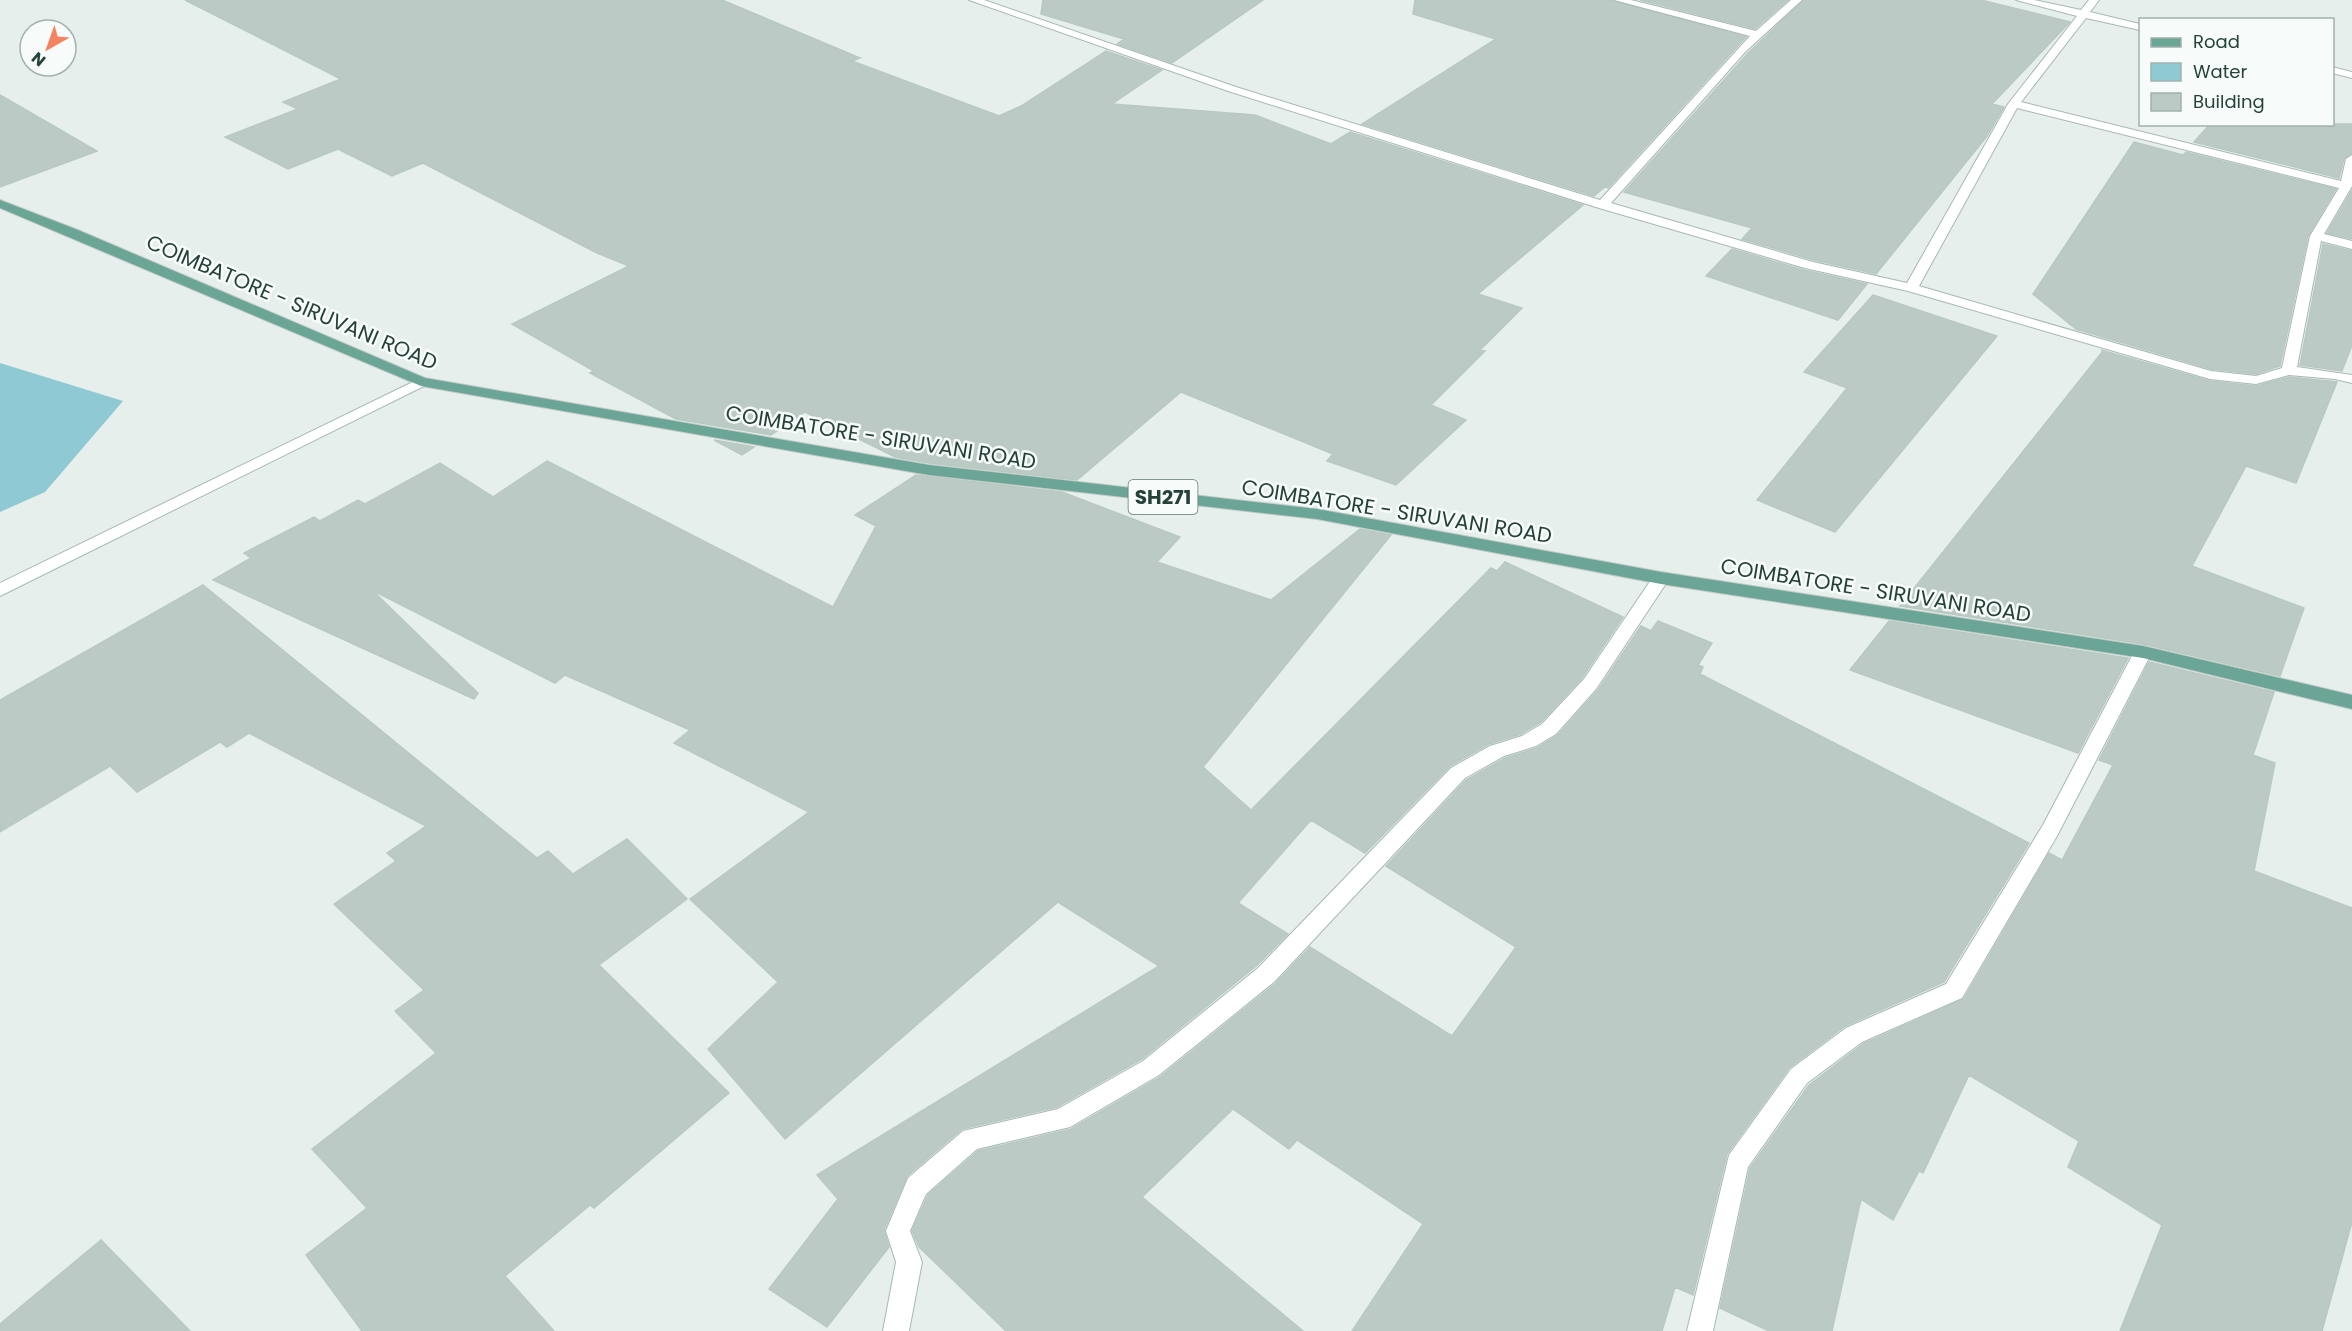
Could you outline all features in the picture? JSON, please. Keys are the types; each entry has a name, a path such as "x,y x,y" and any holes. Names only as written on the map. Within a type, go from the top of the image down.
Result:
{"main road":[{"name":"COIMBATORE - SIRUVANI ROAD","path":"0,204 73,232 421,382 929,470 1317,514 1661,578 2143,652 2352,702"}],"street":[{"path":"974,0 1232,89 1603,204 1810,265 1911,288 2210,375 2256,380 2289,370 2352,379"},
{"path":"1619,0 1758,35"},
{"path":"1603,204 1743,49 1797,0"},
{"path":"2021,0 2139,27"},
{"path":"1911,288 2014,104 2094,0"},
{"path":"2334,70 2352,75"},
{"path":"2014,104 2346,186"},
{"path":"2289,370 2316,236 2346,186 2352,159"},
{"path":"2316,236 2352,244"},
{"path":"0,590 421,382"},
{"path":"896,1331 909,1262 898,1231 916,1186 971,1139 1062,1119 1151,1068 1266,975 1458,772 1497,751 1529,741 1549,729 1590,684 1661,578"},
{"path":"1700,1331 1737,1163 1799,1076 1854,1035 1954,991 2050,830 2143,652"}],"water":[{"path":"0,363 123,401 45,492 0,512"}],"building":[{"path":"185,0 722,0 860,58 852,61 999,116 1023,105 1106,51 1162,70 1112,104 1255,115 1331,144 1350,132 1583,205 1478,294 1522,308 1480,350 1485,351 1431,405 1466,420 1396,485 1327,461 1333,454 1181,392 1077,480 929,463 895,457 805,412 771,435 676,419 590,373 594,371 512,324 629,266 597,253 423,163 392,176 338,149 288,169 225,137 298,109 283,102 341,79"},
{"path":"1043,0 1263,0 1172,63 1117,44 1124,39 1041,14"},
{"path":"1415,0 1612,0 1746,37 1608,188 1605,187 1594,196 1362,124 1496,39 1413,14"},
{"path":"1640,0 1788,0 1755,29"},
{"path":"1804,0 1981,0 2070,22 1992,104 2004,107 1987,136 1876,274 1814,260 1742,239 1752,228 1624,192 1748,53"},
{"path":"0,95 97,151 0,187"},
{"path":"2352,124 2352,153 2344,159 2339,178 2194,142 2208,126"},
{"path":"2134,142 2183,155 2186,152 2336,189 2308,236 2280,366 2256,374 2211,369 2076,329 2033,294"},
{"path":"2352,190 2352,239 2327,233"},
{"path":"2323,244 2352,251 2352,345 2342,371 2300,365"},
{"path":"1732,249 1804,270 1867,284 1838,320 1706,276"},
{"path":"1873,295 1997,336 1835,532 1757,500 1847,388 1804,372"},
{"path":"2101,350 2210,381 2256,386 2289,377 2337,382 2296,483 2246,466 2192,566 2304,608 2280,676 2143,644 1900,606 2103,351"},
{"path":"714,440 754,447 742,455"},
{"path":"547,461 833,607 876,526 855,515 916,475 1062,492 1180,537 1157,562 1271,600 1360,529 1391,535 1203,767 1251,810 1491,568 1497,571 1505,562 1623,617 1582,678 1541,722 1521,734 1489,744 1450,766 1365,853 1311,820 1238,903 1288,934 1256,966 1142,1059 1057,1107 962,1129 907,1176 884,1230 889,1247 827,1327 769,1289 838,1199 817,1175 1159,966 1058,902 785,1139 708,1049 778,982 690,899 809,812 674,743 690,730 565,675 555,683 372,590 478,693 474,699 213,580 251,558 244,553 314,517 320,521 358,500 365,504 440,463 493,497"},
{"path":"203,585 537,858 548,851 573,874 627,839 687,899 599,965 729,1093 594,1208 590,1205 505,1276 554,1331 362,1331 306,1255 367,1208 312,1149 436,1053 395,1011 424,990 334,904 396,861 387,853 426,826 249,733 227,747 220,742 137,792 110,766 0,832 0,700"},
{"path":"1658,621 1712,643 1698,665 1703,667 1700,674 2029,843 1944,982 1845,1026 1789,1068 1727,1154 1693,1295 1675,1287 1662,1331 1352,1331 1423,1224 1297,1140 1289,1149 1233,1109 1142,1197 1303,1331 1006,1331 919,1247 912,1231 928,1195 978,1151 1071,1129 1160,1077 1275,984 1310,947 1452,1036 1516,947 1386,866 1466,780 1505,758 1537,748 1558,735 1598,690 1641,626 1651,631"},
{"path":"1889,621 2128,658 2078,753 1850,670"},
{"path":"2149,662 2274,692 2253,755 2275,763 2254,871 2352,908 2352,1222 2322,1331 2120,1331 2162,1225 2068,1167 2079,1141 1969,1075 1923,1173 1919,1171 1893,1220 1861,1199 1832,1331 1769,1331 1720,1308 1750,1168 1809,1085 1863,1044 1964,999 2049,853 2062,860 2113,765 2099,760"},
{"path":"101,1240 190,1331 0,1331 0,1324"}]}
